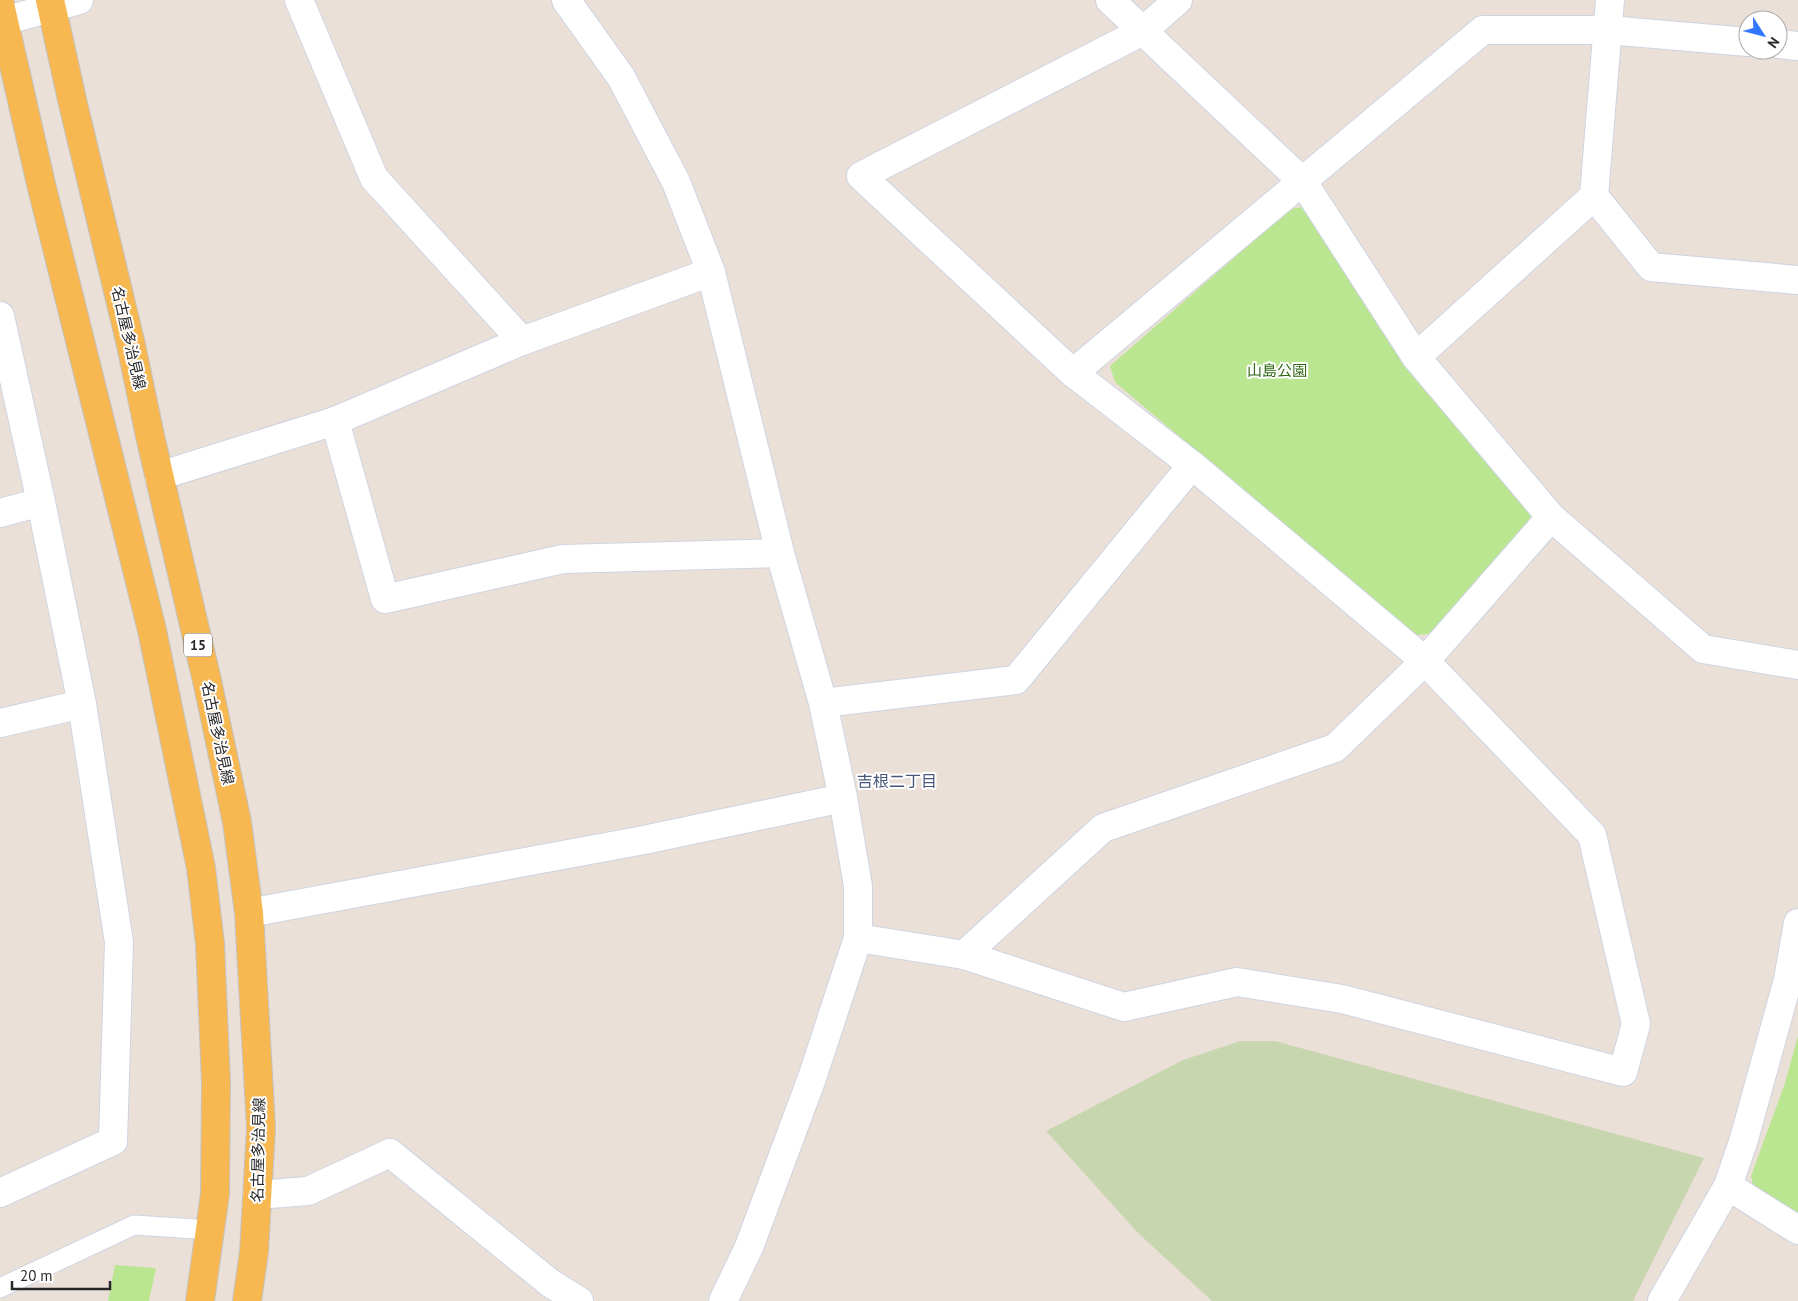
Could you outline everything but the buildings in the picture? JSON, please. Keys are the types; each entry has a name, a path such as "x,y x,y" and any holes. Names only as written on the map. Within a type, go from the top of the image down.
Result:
{"main road":[{"name":"名古屋多治見線","path":"51,4 75,114 131,345 159,476 208,686 234,812 249,913 262,1128 254,1252 247,1301"},
{"path":"1,16 40,184 152,630 200,868 210,944 216,1082 215,1194 200,1301"}],"street":[{"path":"1,16 51,4 79,0"},
{"path":"299,0 374,178 522,341"},
{"path":"566,0 621,77 676,182 711,272 780,553 823,703 843,798 858,886 858,938 812,1078 749,1247 723,1301"},
{"path":"1110,0 1303,182 1416,357 1552,517 1704,649 1798,665"},
{"path":"858,938 964,955 1124,1007 1237,982 1342,999 1623,1072 1636,1024 1592,835 1425,661 1192,465 1073,373 862,176 1143,31 1178,0"},
{"path":"1416,357 1594,196 1610,0"},
{"path":"1073,373 1483,30 1608,30 1738,41"},
{"path":"1594,196 1651,267 1798,280"},
{"path":"159,476 335,422 522,341 711,272"},
{"path":"0,316 41,502 82,704 118,942 113,1141 0,1193"},
{"path":"335,422 385,599 563,559 780,553"},
{"path":"823,703 1016,680 1192,465"},
{"path":"0,513 41,502"},
{"path":"964,955 1103,828 1335,748 1425,661 1552,517"},
{"path":"0,723 82,704"},
{"path":"249,913 644,840 843,798"},
{"path":"1662,1301 1728,1186 1744,1139 1788,980 1798,923"},
{"path":"257,1195 308,1191 390,1153 550,1284 579,1301"},
{"path":"1728,1186 1798,1230"}],"lane":[{"path":"0,1288 134,1225 211,1230"}],"green space":[{"name":"山島公園","path":"1303,207 1536,508 1535,526 1429,634 1413,635 1115,382 1110,366 1290,209"},
{"path":"1798,1036 1798,1221 1755,1193 1751,1176 1785,1083"},
{"path":"1240,1041 1275,1041 1704,1158 1633,1301 1212,1301 1138,1233 1046,1131 1183,1060"},
{"path":"115,1265 156,1268 149,1301 108,1301"}],"district":[{"name":"吉根二丁目","path":"897,781"}]}
